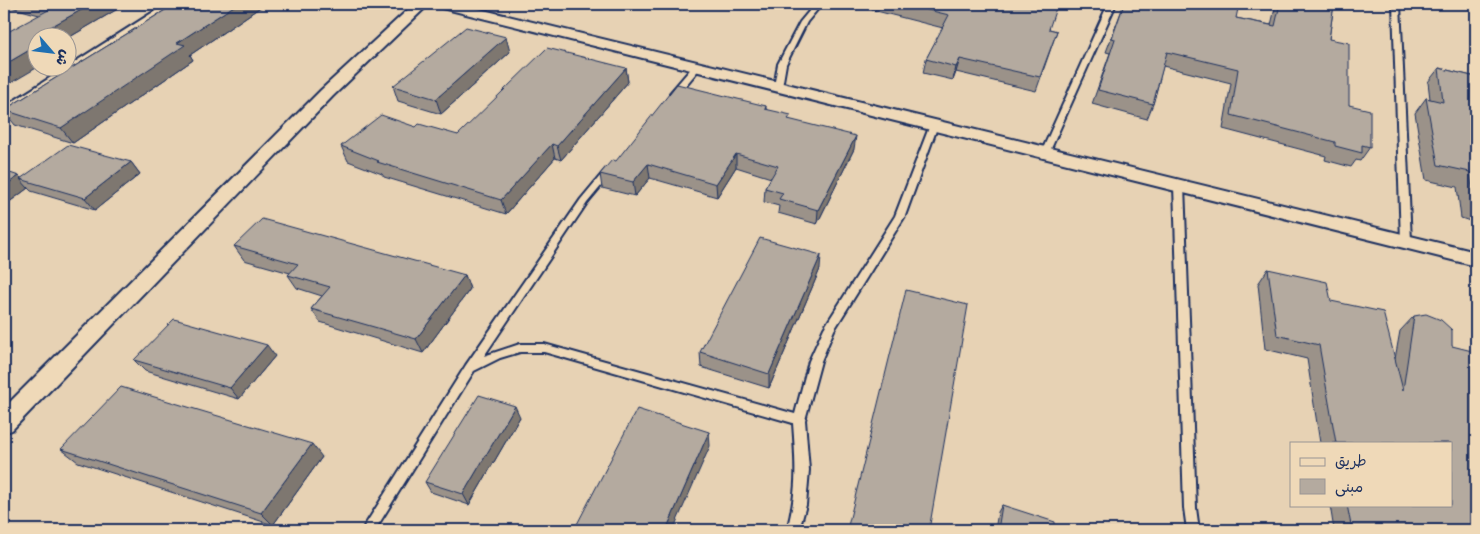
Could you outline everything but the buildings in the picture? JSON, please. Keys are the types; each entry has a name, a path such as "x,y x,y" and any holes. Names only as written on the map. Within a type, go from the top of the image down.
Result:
{"street":[{"path":"4,422 320,100 422,4"},
{"path":"443,4 1476,259"}],"lane":[{"path":"4,111 170,4"},
{"path":"778,87 782,64 804,22 818,4"},
{"path":"1045,153 1112,4"},
{"path":"1396,4 1406,241"},
{"path":"666,104 697,67"},
{"path":"793,530 800,505 803,470 800,420 814,361 829,328 900,216 934,126"},
{"path":"368,530 470,368 584,200 615,164"},
{"path":"1179,185 1190,508 1193,530"},
{"path":"470,368 498,355 520,348 544,348 800,420"}]}
